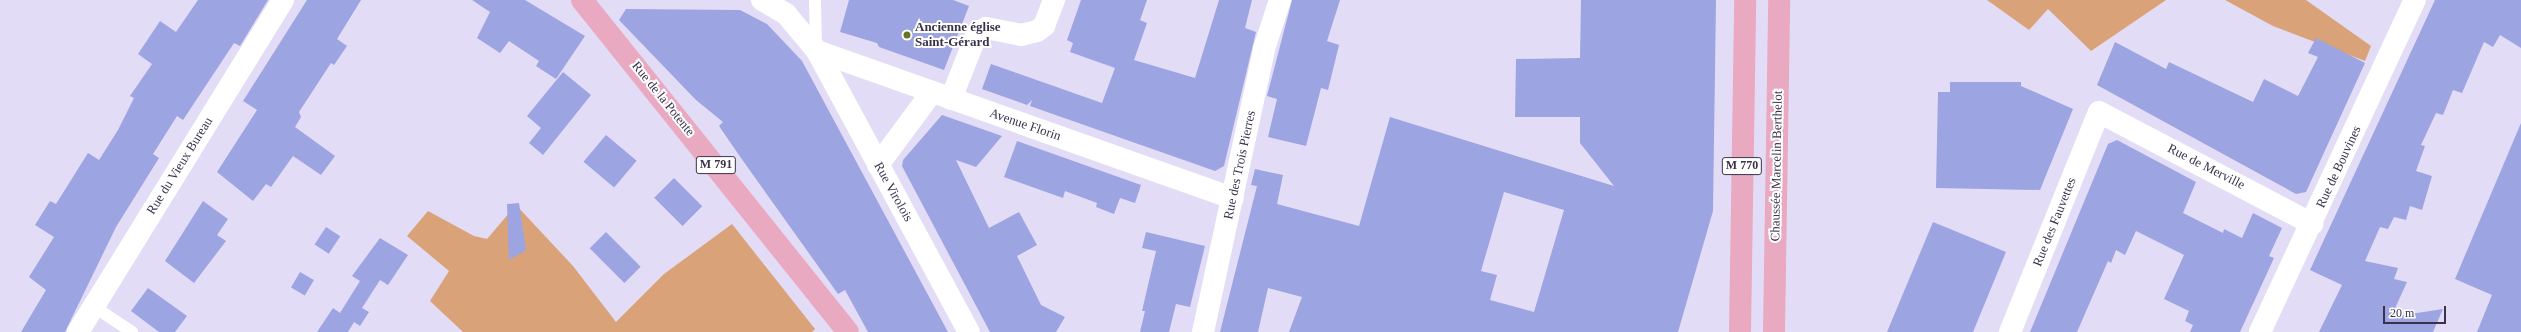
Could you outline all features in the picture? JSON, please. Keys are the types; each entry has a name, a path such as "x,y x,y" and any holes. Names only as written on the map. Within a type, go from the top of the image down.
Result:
{"main road":[{"name":"Rue de la Potente","path":"582,0 773,235 848,332"},
{"name":"M 770","path":"1740,332 1745,0"},
{"name":"Chaussée Marcelin Berthelot","path":"1774,332 1779,0"}],"street":[{"name":"Rue du Vieux Bureau","path":"78,332 283,0"},
{"name":"Rue Virolois","path":"762,0 786,14 816,51 969,332"},
{"path":"878,165 942,96 977,33 986,28 1021,35 1037,31 1044,26 1054,0"},
{"name":"Rue des Trois Pierres","path":"1203,332 1266,42 1280,0"},
{"name":"Rue de Bouvines","path":"2260,332 2312,224 2415,0"},
{"name":"Avenue Florin","path":"816,51 1233,198"},
{"name":"Rue de Merville","path":"2099,112 2312,224"},
{"name":"Rue des Fauvettes","path":"2010,332 2099,112"}],"lane":[{"path":"815,0 816,51"},
{"path":"93,306 132,332"}],"shaded area":[{"path":"1987,0 2166,0 2091,51 2048,9 2029,30"},
{"path":"2225,0 2306,0 2371,46 2365,61 2273,26"},
{"path":"516,205 573,266 616,322 664,274 732,224 815,329 812,332 463,332 430,301 449,271 407,236 428,211 474,236 487,239"}],"building":[{"path":"198,0 268,0 240,46 234,43 183,120 177,116 153,154 159,158 116,227 65,332 21,332 46,290 29,277 54,237 35,225 50,201 56,204 88,153 99,160 118,130 134,98 130,96 152,64 138,54 160,21 176,32"},
{"path":"307,0 361,0 337,39 347,46 334,65 331,63 299,112 301,117 295,127 335,156 321,175 293,156 271,187 266,184 253,201 217,172 257,110 243,101"},
{"path":"472,0 525,0 585,36 556,79 536,66 539,61 509,41 500,53 477,38 490,12"},
{"name":"Ancienne église Saint-Gérard","path":"849,0 953,0 969,6 944,70 879,47 877,43 840,32"},
{"path":"1081,0 1147,0 1140,20 1147,23 1134,60 1195,78 1219,0 1252,0 1245,28 1256,32 1224,166 1215,171 1030,106 1032,100 1027,105 982,89 991,64 1102,103 1115,68 1070,52 1073,43 1067,40"},
{"path":"1292,0 1340,0 1327,41 1339,45 1328,90 1321,88 1306,146 1268,137 1277,99 1267,96"},
{"path":"1581,0 1716,0 1713,211 1678,332 1289,332 1302,297 1268,288 1258,332 1220,332 1257,186 1251,185 1255,169 1283,175 1277,204 1359,226 1390,117 1614,186 1580,143 1580,117 1515,117 1516,59 1580,58","holes":["1504,192 1564,210 1534,312 1490,300 1497,275 1481,271"]},
{"path":"2435,0 2521,0 2521,48 2500,35 2493,47 2484,42 2462,93 2453,90 2443,115 2436,113 2421,145 2425,146 2416,171 2432,176 2422,210 2410,206 2406,220 2394,217 2388,229 2380,227 2365,261 2398,268 2394,279 2407,282 2391,317 2443,309 2433,332 2319,332 2342,285 2310,270"},
{"path":"626,9 740,10 767,24 802,61 948,332 868,332 845,290 838,294 741,158 719,126 723,122 696,100 619,20"},
{"path":"2316,38 2365,63 2306,192 2296,194 2097,85 2115,42 2166,69 2169,62 2253,102 2264,79 2298,96 2318,57 2308,53"},
{"path":"563,72 591,95 543,155 529,143 541,128 527,116"},
{"path":"1950,82 2021,82 2021,86 2073,109 2040,190 1936,188 1938,92 1950,92"},
{"path":"942,115 1002,136 976,167 956,160 989,228 1019,212 1037,245 1017,256 1041,305 1065,317 1056,332 990,332 902,166 903,160"},
{"path":"2521,123 2521,332 2477,332 2492,295 2455,279"},
{"path":"606,135 637,161 614,188 584,162"},
{"path":"2117,140 2196,182 2183,213 2223,233 2224,229 2242,238 2253,213 2282,228 2269,256 2274,258 2240,332 2190,332 2193,325 2185,321 2189,311 2164,299 2184,255 2136,231 2125,255 2116,250 2111,263 2108,261 2077,332 2030,332 2108,144"},
{"path":"1017,141 1141,185 1135,203 1120,198 1114,214 1096,207 1097,203 1065,191 1063,198 1004,177"},
{"path":"674,178 702,206 682,226 654,198"},
{"path":"203,201 228,219 217,235 226,241 194,283 165,261"},
{"path":"519,203 526,250 509,260 507,204"},
{"path":"1933,222 2006,252 1973,332 1887,332"},
{"path":"326,227 340,236 329,254 315,245"},
{"path":"606,232 641,267 624,283 590,248"},
{"path":"1146,232 1205,246 1190,307 1176,304 1169,332 1140,332 1145,311 1142,311 1156,251 1142,248"},
{"path":"380,238 408,255 388,285 380,280 362,308 369,312 360,326 354,322 348,332 317,332 333,308 340,313 360,281 352,276"},
{"path":"300,272 314,280 305,296 291,288"},
{"path":"148,288 187,316 175,332 159,332 131,311"}],"place":[{"name":"Ancienne église Saint-Gérard","path":"907,35"}]}
